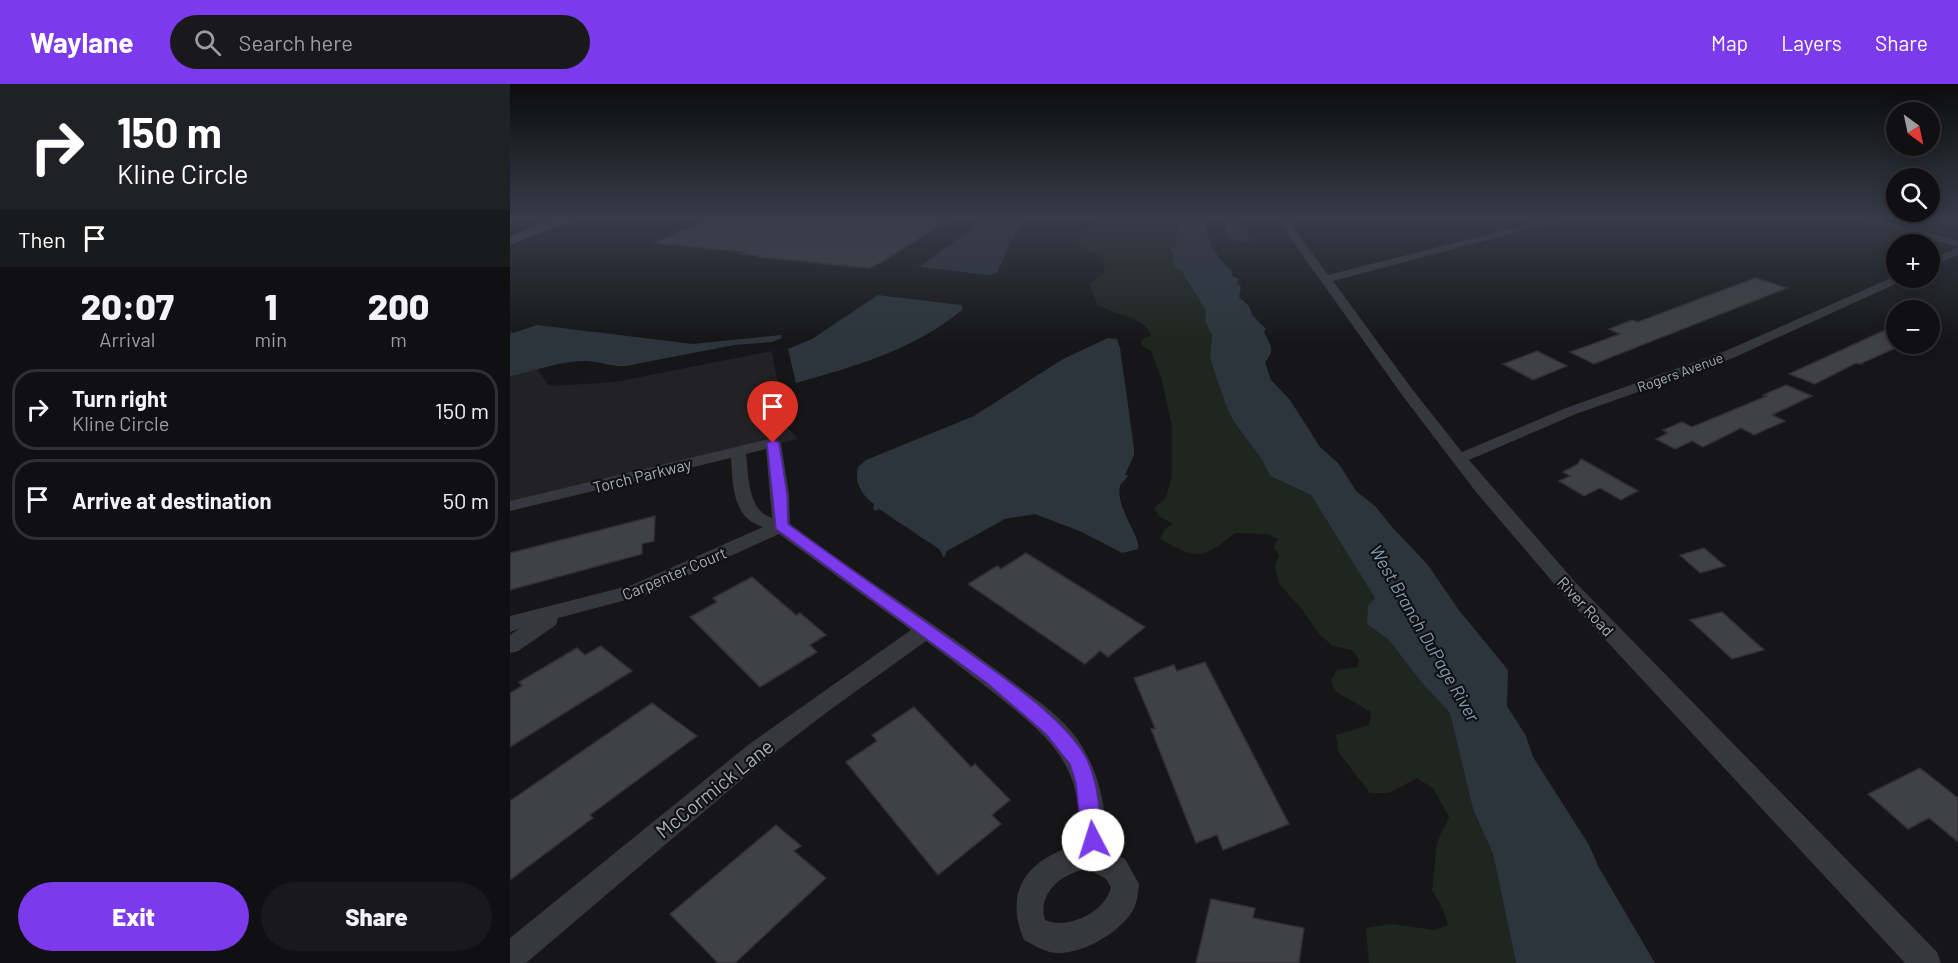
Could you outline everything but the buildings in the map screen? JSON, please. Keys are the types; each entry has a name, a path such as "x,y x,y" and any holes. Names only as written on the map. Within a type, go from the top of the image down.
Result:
{"street":[{"name":"River Road","path":"1313,260 1458,459 1569,588 1752,783 1926,963"},
{"path":"1327,279 1401,260"},
{"name":"Rogers Avenue","path":"1458,459 1571,411 1728,354 1886,284"},
{"name":"Torch Parkway","path":"510,506 773,443 780,494 781,526"},
{"path":"738,452 745,499 751,515 781,526 927,630 1027,706 1067,745 1078,762 1085,783 1093,840 1089,856"},
{"name":"Carpenter Court","path":"510,624 652,585 781,526"},
{"name":"Carpenter Court","path":"510,645 563,610"},
{"name":"McCormick Lane","path":"510,957 757,752 819,705 927,630"}],"shaded area":[{"path":"1101,260 1174,260 1173,268 1181,270 1206,311 1205,321 1212,336 1210,358 1234,422 1262,460 1270,476 1311,495 1376,599 1367,624 1389,640 1421,682 1450,713 1473,809 1493,854 1516,963 1369,963 1366,928 1390,924 1435,930 1448,925 1443,909 1432,890 1437,843 1449,817 1433,788 1417,778 1389,793 1370,793 1339,753 1336,735 1369,725 1371,712 1335,691 1331,680 1337,670 1357,667 1359,660 1352,650 1333,646 1320,635 1301,608 1279,584 1275,566 1279,556 1274,547 1278,539 1268,534 1235,533 1215,548 1199,554 1183,551 1160,539 1164,530 1173,524 1160,517 1154,508 1166,498 1172,476 1172,426 1161,377 1151,351 1141,345 1141,340 1151,335 1142,324 1097,304 1089,283 1103,275 1105,266"},
{"path":"510,328 548,385 552,386 615,382 772,351 784,423 798,439 510,508"}],"water":[{"path":"929,260 1003,260 997,273 988,275 919,267"},
{"name":"West Branch DuPage River","path":"1174,260 1220,260 1232,271 1232,276 1239,279 1237,283 1241,287 1239,297 1249,306 1252,315 1266,329 1264,332 1271,351 1265,362 1271,380 1290,400 1320,447 1339,464 1356,491 1375,506 1428,565 1458,609 1508,670 1507,706 1526,736 1533,757 1589,845 1598,866 1655,963 1516,963 1493,854 1473,809 1450,713 1421,682 1389,640 1367,624 1368,606 1375,598 1311,495 1270,476 1262,460 1234,422 1210,358 1212,336 1205,321 1206,311 1181,270 1173,268"},
{"path":"878,295 961,305 963,309 945,323 905,346 863,363 796,383 788,349 812,339"},
{"path":"537,325 693,344 781,335 782,338 772,342 734,345 626,366 575,361 510,376 510,334"},
{"path":"1108,338 1117,339 1120,348 1134,448 1134,455 1125,475 1128,475 1120,486 1121,504 1136,538 1138,549 1122,553 1082,532 1035,514 1005,519 947,551 944,558 939,549 879,509 876,511 873,509 874,504 863,493 857,478 858,467 866,460 974,416 1063,359"}],"route":[{"path":"773,443 780,494 781,526 993,679 1052,728 1078,762 1085,783 1093,840"}]}
